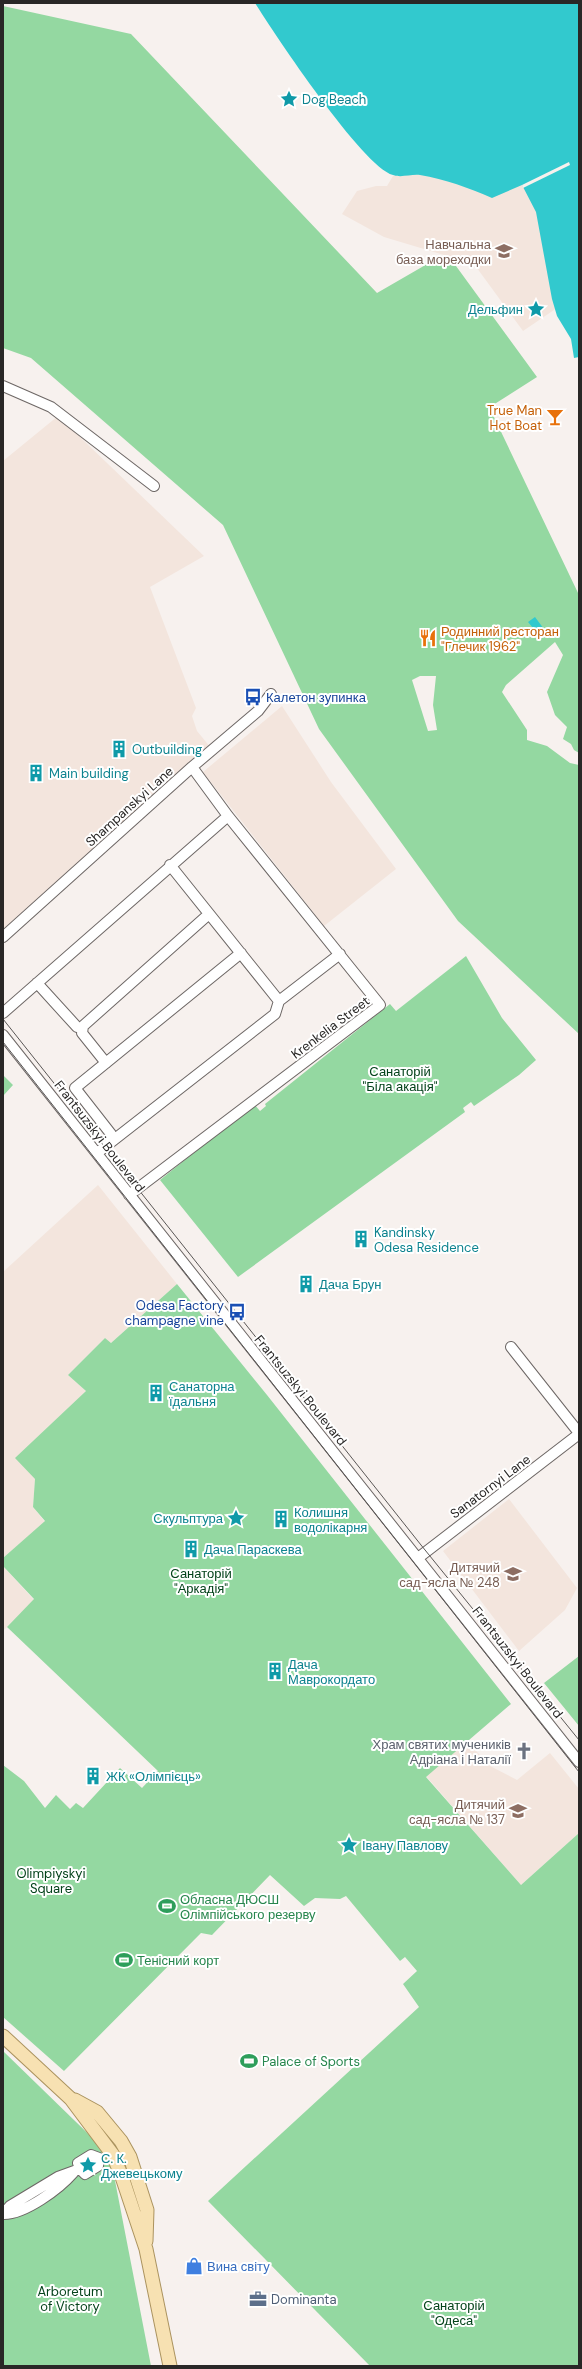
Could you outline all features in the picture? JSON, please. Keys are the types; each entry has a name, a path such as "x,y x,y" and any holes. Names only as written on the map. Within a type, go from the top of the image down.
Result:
{"main road":[{"path":"3,2036 71,2099 113,2155 122,2177 146,2249 170,2366"}],"street":[{"path":"3,386 51,407 154,486"},
{"name":"Shampanskyi Lane","path":"3,937 192,767 258,711 271,694"},
{"name":"Krenkelia Street","path":"129,1195 380,1005 228,816 192,767"},
{"path":"3,1014 228,816"},
{"path":"170,866 279,1001"},
{"path":"81,1028 209,914"},
{"path":"110,1142 111,1134 75,1088 240,953"},
{"path":"97,1152 274,1014 279,1001 340,954"},
{"path":"37,983 77,1027 81,1028"},
{"path":"81,1028 82,1033 106,1063"},
{"name":"Frantsuzskyi Boulevard","path":"3,1035 579,1762"},
{"path":"511,1347 579,1434"},
{"name":"Sanatornyi Lane","path":"418,1558 579,1434"},
{"path":"3,2214 10,2206 51,2181 76,2171 85,2174 92,2170 98,2166 101,2156"}],"shaded area":[{"name":"Навчальна база мореходки","path":"573,153 579,170 579,293 523,331 474,264 384,237 342,214 357,191 376,186 387,186 393,176"},
{"path":"58,416 204,556 150,587 196,708 192,716 197,731 211,748 3,934 3,461"},
{"path":"282,706 331,782 396,869 324,926 203,772"},
{"path":"98,1185 177,1284 111,1343 105,1338 68,1375 86,1391 16,1458 35,1479 33,1507 45,1522 3,1558 3,1272"},
{"name":"Дитячий сад-ясла № 248","path":"509,1499 577,1588 565,1610 519,1651 443,1551"},
{"path":"3,1566 34,1600 3,1631"},
{"name":"Дитячий сад-ясла № 137","path":"467,1741 490,1766 517,1780 550,1753 579,1789 579,1833 521,1885 426,1776"}],"green space":[{"path":"3,6 131,34 377,293 441,256 456,266 537,377 493,405 493,415 579,595 579,753 574,750 571,744 563,739 567,727 555,715 547,692 563,655 555,642 506,685 502,692 527,730 527,740 547,746 570,763 579,765 579,1034 458,921 319,729 223,525 31,358 3,348","holes":["420,676 436,676 433,705 437,730 428,731 412,680"]},
{"name":"Санаторій \"Біла акація\"","path":"466,956 502,1018 536,1060 519,1075 474,1106 471,1102 463,1108 465,1112 238,1277 160,1180 254,1104 260,1111 266,1106 265,1104 390,1004 396,1011"},
{"path":"3,1075 13,1085 3,1096"},
{"path":"177,1284 267,1395 511,1704 426,1777 521,1885 579,1833 579,2366 370,2366 208,2201 419,2007 403,1984 417,1971 405,1957 400,1961 346,1896 340,1899 315,1898 304,1906 270,1875 212,1935 201,1933 64,2071 3,2017 3,1765 24,1781 45,1808 56,1795 70,1809 76,1803 83,1808 120,1768 142,1788 158,1771 7,1627 34,1599 3,1566 3,1558 45,1521 33,1507 35,1479 15,1458 86,1391 68,1375 105,1338 111,1343"},
{"path":"579,1656 579,1726 544,1683"},
{"name":"Arboretum of Victory","path":"3,2051 110,2155 151,2366 3,2366"}],"water":[{"path":"255,3 579,3 579,357 574,358 571,339 557,316 552,299 536,212 522,185 492,198 457,184 439,179 420,175 393,175 379,167 341,126"},
{"path":"535,617 544,629 538,634 528,622"}],"pier":[{"path":"569,162 570,165 523,188 522,185"}],"tram line":[{"path":"3,1019 421,1545 579,1740"},
{"path":"3,1042 579,1772"}],"place":[{"name":"Dog Beach","path":"289,99"},
{"name":"Навчальна база мореходки","path":"504,251"},
{"name":"Дельфин","path":"536,309"},
{"name":"True Man Hot Boat","path":"555,417"},
{"name":"Родинний ресторан \"Глечик 1962\"","path":"428,638"},
{"name":"Калетон зупинка","path":"253,697"},
{"name":"Outbuilding","path":"119,749"},
{"name":"Main building","path":"36,773"},
{"name":"Kandinsky Odesa Residence","path":"361,1239"},
{"name":"Дача Брун","path":"306,1284"},
{"name":"Odesa Factory champagne vine","path":"237,1312"},
{"name":"Санаторна їдальня","path":"156,1393"},
{"name":"Скульптура","path":"236,1518"},
{"name":"Колишня водолікарня","path":"281,1519"},
{"name":"Дача Параскева","path":"191,1549"},
{"name":"Дитячий сад-ясла № 248","path":"513,1574"},
{"name":"Дача Маврокордато","path":"275,1671"},
{"name":"Храм святих мучеників Адріана і Наталії","path":"524,1751"},
{"name":"ЖК «Олімпієць»","path":"93,1776"},
{"name":"Дитячий сад-ясла № 137","path":"518,1811"},
{"name":"Івану Павлову","path":"349,1845"},
{"name":"Обласна ДЮСШ Олімпійського резерву","path":"167,1906"},
{"name":"Тенісний корт","path":"124,1960"},
{"name":"Palace of Sports","path":"249,2061"},
{"name":"С. К. Джевецькому","path":"88,2165"},
{"name":"Вина світу","path":"194,2266"},
{"name":"Dominanta","path":"258,2299"}],"park label":[{"name":"Санаторій \"Аркадія\"","path":"201,1580"},
{"name":"Olimpiyskyi Square","path":"51,1880"},
{"name":"Санаторій \"Одеса\"","path":"454,2312"}]}
